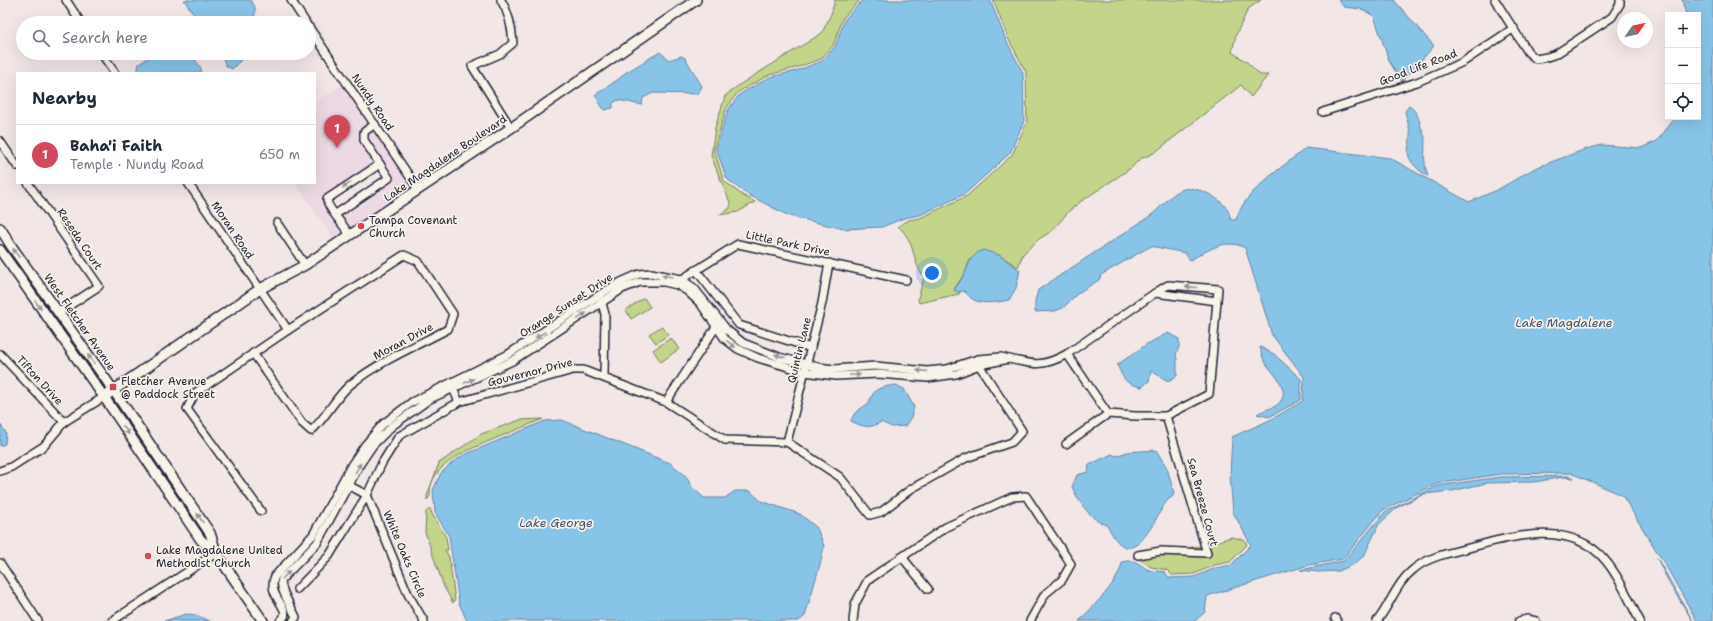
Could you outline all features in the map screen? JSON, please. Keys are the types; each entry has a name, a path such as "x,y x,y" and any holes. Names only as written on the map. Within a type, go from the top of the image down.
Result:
{"main road":[{"name":"Lake Magdalene Boulevard","path":"104,397 260,289 305,265 511,128 696,0"},
{"name":"West Fletcher Avenue","path":"0,228 114,391 210,533 216,553"},
{"name":"West Fletcher Avenue","path":"0,250 104,397 201,540 216,553 263,621"}],"street":[{"path":"66,0 76,16"},
{"path":"291,0 301,16"},
{"path":"501,0 506,9 512,29 513,43 500,54 472,66 511,128"},
{"path":"1495,0 1528,52 1536,59 1547,58 1556,54 1612,16 1620,4 1620,0"},
{"name":"Good Life Road","path":"1322,112 1417,82 1463,62 1514,28"},
{"name":"Nundy Road","path":"316,37 418,189"},
{"path":"106,60 114,72"},
{"path":"336,214 389,178 364,140 364,132 375,124"},
{"path":"0,141 16,165"},
{"path":"350,235 336,214 328,207 326,201 380,164"},
{"name":"Reseda Court","path":"29,184 99,286 58,313"},
{"name":"Moran Road","path":"189,184 288,330"},
{"path":"276,223 305,265"},
{"name":"Little Park Drive","path":"679,282 738,244 906,280"},
{"name":"Moran Drive","path":"253,353 302,423 311,430 319,424 336,400 351,384 379,366 448,330 453,314 418,261 404,255 253,353 195,393 187,409 261,511"},
{"name":"Quintin Lane","path":"788,442 830,263"},
{"path":"696,270 739,325 811,348"},
{"name":"Orange Sunset Drive","path":"293,621 296,618 280,583 282,579 317,543 365,445 383,424 412,402 452,385 507,355 601,299 621,282 639,274 651,273 679,282 718,324 725,339 738,349 758,358 836,376 879,374 928,378 956,374 978,362 1001,357 1031,364 1052,362 1067,354 1168,285 1218,289 1217,301"},
{"path":"1066,444 1108,414 1166,416 1209,394 1217,301 1155,293"},
{"path":"601,299 605,314 604,377"},
{"path":"666,402 718,324"},
{"name":"Tifton Drive","path":"0,354 64,422"},
{"path":"1067,354 1108,414"},
{"path":"788,442 840,477 870,515 881,512 911,489 966,458 1012,442 1022,431 978,362"},
{"name":"Gouvernor Drive","path":"297,588 328,556 367,495 382,464 399,436 459,402 573,370 583,370 666,402 725,440 788,442"},
{"path":"452,385 459,402"},
{"path":"0,471 10,467 44,446 64,422 104,397"},
{"name":"Sea Breeze Court","path":"1138,555 1161,550 1207,553 1166,416"},
{"path":"345,484 367,495"},
{"name":"Orange Sunset Drive","path":"280,621 285,617 285,610 274,593 272,582 278,572 314,535 345,484"},
{"name":"White Oaks Circle","path":"367,495 408,594 424,621"},
{"path":"853,621 855,604 868,580 946,527 1012,497 1026,496 1071,564 1062,580 1045,594 1030,621"},
{"path":"1377,621 1406,576 1419,565 1436,558 1496,540 1512,536 1534,534 1563,536 1574,539 1594,550 1610,566 1640,621"},
{"path":"112,621 216,553"},
{"path":"902,556 928,589"},
{"path":"0,564 38,621"},
{"path":"1519,621 1527,619 1536,621"}],"shaded area":[{"path":"343,84 370,123 362,129 360,137 361,142 375,164 331,191 324,198 323,203 326,209 333,216 345,234 335,241 296,184 316,184 316,102"},
{"path":"373,129 413,188 351,230 340,215 393,179 368,138 367,133"}],"green space":[{"path":"835,0 860,0 843,18 833,46 821,59 769,75 738,92 726,109 714,150 724,181 742,195 755,202 738,212 719,215 729,209 731,205 711,156 715,128 725,96 739,85 822,33 831,14"},
{"path":"993,0 1261,0 1248,9 1236,35 1232,52 1247,62 1260,75 1268,75 1251,97 1241,85 1154,153 1140,159 1131,168 1080,202 1069,211 1052,231 1039,239 1023,254 1018,267 999,255 970,259 965,273 954,289 960,292 959,294 919,303 918,298 924,277 917,265 908,239 898,226 909,220 920,218 967,196 1012,155 1027,122 1026,72 1008,38"},
{"path":"644,298 650,307 631,319 626,310"},
{"path":"662,326 668,335 656,343 649,334"},
{"path":"671,338 679,349 661,362 653,350"},
{"path":"543,419 466,451 444,465 436,474 431,484 439,463 481,434 520,420"},
{"path":"431,485 430,496 427,500 427,496"},
{"path":"430,508 446,537 448,550 445,550 449,557 455,600 453,603 444,587 425,532 426,512"},
{"path":"1231,537 1245,540 1247,545 1230,562 1215,565 1194,574 1172,575 1167,570 1151,567 1139,559 1133,558 1141,552 1179,550 1210,544"}],"water":[{"path":"184,0 251,0 255,7 254,16 195,16"},
{"path":"863,0 990,0 1006,40 1023,73 1024,121 1010,153 965,194 920,215 904,218 882,227 844,229 789,216 745,193 727,179 716,149 728,110 740,94 770,77 796,71 822,61 835,47 845,19"},
{"path":"1338,0 1394,0 1434,46 1402,82 1389,61 1374,16 1361,9 1344,7"},
{"name":"Lake Magdalene","path":"1682,0 1713,0 1713,621 1697,621 1667,568 1622,495 1571,473 1500,474 1436,484 1383,510 1343,559 1309,565 1207,596 1205,612 1195,621 1079,621 1111,586 1120,570 1122,562 1134,561 1149,570 1165,572 1169,578 1194,577 1216,568 1231,565 1251,545 1233,512 1230,476 1232,437 1270,420 1303,401 1304,377 1272,335 1245,248 1238,245 1230,244 1217,246 1190,260 1185,253 1151,246 1101,275 1099,280 1078,293 1063,308 1055,311 1035,312 1035,301 1038,290 1150,216 1172,195 1181,190 1199,190 1213,196 1224,204 1231,220 1236,220 1240,210 1255,190 1306,148 1390,158 1469,202 1497,190 1535,168 1586,149 1602,145 1641,148 1657,141 1674,120 1701,120 1701,12 1685,12"},
{"path":"660,52 669,60 681,56 685,58 702,86 698,94 653,93 643,98 642,105 618,100 613,103 613,108 604,110 595,95 625,73"},
{"path":"145,60 195,60 201,68 201,72 137,72 139,64"},
{"path":"224,60 241,60 232,69 226,66"},
{"path":"1409,106 1417,115 1425,136 1425,162 1428,176 1415,167 1410,160 1408,150 1410,134 1405,111"},
{"path":"983,250 999,255 1020,270 1016,288 1009,300 992,303 978,302 964,291 958,292 954,290 964,275 971,259"},
{"path":"1168,333 1179,339 1179,347 1176,354 1177,376 1168,381 1151,371 1149,381 1142,387 1128,382 1122,375 1117,365 1147,344"},
{"path":"1260,347 1274,354 1301,379 1301,400 1269,417 1257,414 1272,408 1282,400 1283,388 1264,360"},
{"path":"896,385 904,389 914,407 911,417 905,426 892,427 881,422 874,426 866,426 859,425 851,421 855,413 868,403 877,390 883,387"},
{"name":"Lake George","path":"562,420 670,463 685,475 692,487 704,498 725,498 735,491 750,491 761,501 800,514 817,528 824,546 805,616 799,621 467,621 459,603 449,536 435,513 433,490 441,473 454,461 466,454 545,421"},
{"path":"0,424 6,433 5,444 0,446"},
{"path":"1156,450 1167,468 1174,493 1173,496 1167,501 1146,535 1132,547 1125,547 1117,541 1107,525 1101,523 1086,510 1072,487 1077,475 1088,472 1089,465 1112,454 1116,456 1127,452"},
{"path":"1570,476 1574,478 1564,477 1534,482 1487,483 1452,491 1424,494 1398,507 1379,524 1364,556 1354,564 1339,571 1318,572 1300,570 1344,561 1385,512 1437,486 1500,477"},
{"path":"1657,558 1693,621 1670,585"},
{"path":"186,614 196,615 210,621 164,621"}],"place":[{"name":"Baha'i Faith","path":"337,148"},
{"name":"Tampa Covenant Church","path":"361,226"},
{"name":"Fletcher Avenue @ Paddock Street","path":"113,387"},
{"name":"Lake Magdalene United Methodist Church","path":"148,556"}]}
